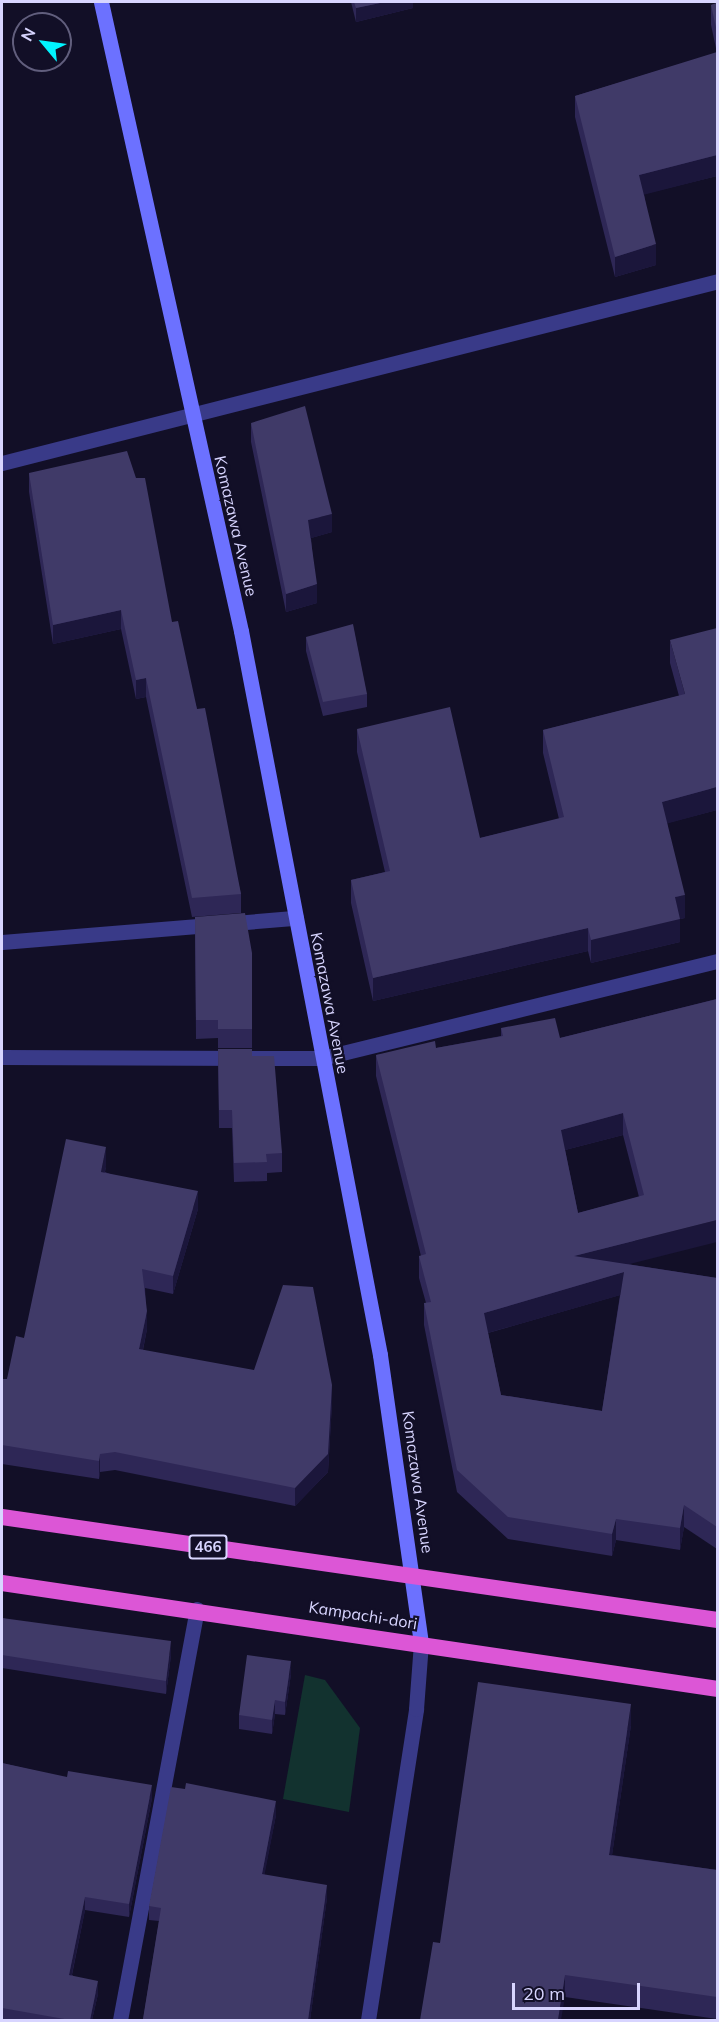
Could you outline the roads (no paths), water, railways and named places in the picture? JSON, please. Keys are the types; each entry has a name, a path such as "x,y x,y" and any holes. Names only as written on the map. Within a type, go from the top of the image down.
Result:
{"highway":[{"name":"466","path":"2,1517 717,1620"},
{"name":"Kampachi-dori","path":"2,1583 421,1642 717,1689"}],"main road":[{"name":"Komazawa Avenue","path":"101,2 241,630 380,1355 421,1642"}],"street":[{"path":"2,463 717,282"},
{"path":"2,942 296,918"},
{"path":"2,1057 322,1058 717,961"},
{"path":"120,2020 197,1609"},
{"name":"Komazawa Avenue","path":"368,2020 416,1708 421,1642"}]}
